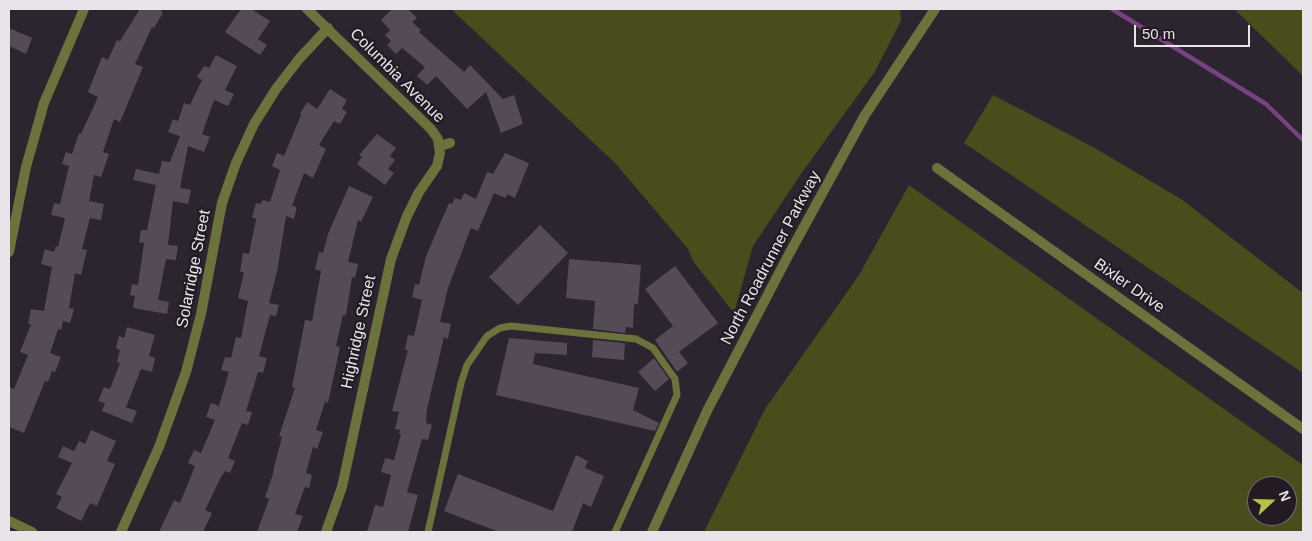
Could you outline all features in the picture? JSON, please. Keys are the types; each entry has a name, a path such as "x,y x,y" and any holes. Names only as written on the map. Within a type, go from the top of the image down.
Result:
{"street":[{"path":"9,252 26,167 42,111 59,64 84,9"},
{"name":"Columbia Avenue","path":"308,9 445,145"},
{"name":"North Roadrunner Parkway","path":"652,532 708,409 788,256 866,115 935,9"},
{"name":"Solarridge Street","path":"121,532 159,447 186,372 201,314 222,203 236,163 254,124 276,89 299,59 328,28"},
{"name":"Highridge Street","path":"326,532 342,487 390,259 413,203 437,166 445,145"},
{"name":"Bixler Drive","path":"936,168 1303,429"},
{"path":"9,521 32,532"}],"lane":[{"path":"428,532 461,383 467,365 487,336 500,328 511,326 636,339 653,348 675,379 677,395 616,532"}],"green space":[{"path":"451,9 900,9 901,21 874,73 803,171 753,246 734,313 693,261 688,249 616,164"},
{"path":"1234,9 1303,9 1303,76 1266,40"},
{"path":"993,95 1093,147 1181,199 1303,293 1303,373 964,143"},
{"path":"909,185 1303,465 1303,532 704,532 765,409 859,275"}],"building":[{"path":"140,9 163,9 161,12 163,13 154,28 152,27 135,64 143,67 120,122 114,119 103,152 109,154 101,177 94,175 89,201 104,204 101,220 90,218 82,249 87,250 81,275 75,273 69,308 74,309 70,323 63,321 61,330 58,329 50,353 61,357 55,372 52,371 48,382 45,381 24,433 9,427 9,387 14,389 28,355 20,352 31,324 28,324 31,309 44,311 52,267 41,264 45,249 54,252 56,246 58,247 65,218 51,215 54,203 60,204 69,166 62,164 66,152 72,154 79,133 81,134 98,97 88,92 102,57 108,60 117,40 120,41"},
{"path":"241,9 251,9 270,21 258,39 267,45 260,55 225,32"},
{"path":"392,9 408,9 417,18 412,22 421,30 419,32 464,72 470,65 503,99 514,95 523,124 501,133 486,92 467,109 436,76 427,85 417,76 425,67 402,48 396,54 387,45 391,41 385,35 390,30 381,20"},
{"path":"9,28 32,38 26,54 9,46"},
{"path":"216,55 237,66 225,90 234,94 228,106 214,100 202,134 210,137 204,152 188,146 180,188 191,190 188,204 173,201 168,245 178,246 176,260 166,259 158,300 169,302 167,314 133,308 135,296 130,295 132,284 138,285 144,243 139,242 141,230 147,230 156,185 133,180 136,169 159,174 162,161 170,162 180,136 168,132 173,119 178,121 184,103 190,105 202,80 197,77 204,66 209,68"},
{"path":"330,89 347,100 342,109 347,112 340,124 334,121 319,145 326,149 313,178 304,173 292,206 297,207 294,219 286,216 277,272 269,303 279,305 276,316 270,315 259,356 267,358 263,373 258,372 246,411 252,412 248,425 242,423 228,458 235,461 230,473 225,471 221,477 205,510 212,513 203,532 159,532 174,500 180,503 195,466 188,463 194,450 201,453 215,420 206,417 211,403 219,406 229,372 221,370 225,357 231,358 236,337 241,338 248,301 238,298 244,272 240,272 243,253 249,254 256,219 252,217 256,203 261,204 262,200 270,202 280,170 272,166 277,153 284,156 300,114 307,102 317,109"},
{"path":"377,134 396,148 390,156 395,160 388,169 394,173 385,185 357,164 362,157 359,155"},
{"path":"505,153 529,163 515,198 507,194 506,198 494,193 478,231 471,228 448,288 440,322 451,324 448,339 444,337 427,409 426,423 432,425 428,440 422,439 407,492 418,495 408,532 367,532 375,505 383,507 391,475 381,472 385,458 394,460 401,434 399,434 400,430 395,429 399,412 392,411 408,350 405,350 408,335 414,336 422,300 412,297 415,284 419,285 426,256 449,203 452,204 455,198 461,200 464,193 476,199 487,172 493,174"},
{"path":"349,186 373,197 361,222 358,220 348,262 358,264 355,278 352,277 346,315 343,315 336,346 340,347 328,403 325,402 316,430 323,432 317,449 313,447 306,473 312,475 309,488 305,487 295,514 303,516 297,532 257,532 269,499 265,497 274,471 282,437 279,436 295,388 292,387 305,320 312,321 321,271 315,269 319,252 323,253 328,234"},
{"path":"540,225 568,253 518,305 489,277"},
{"path":"569,259 641,265 638,304 634,304 633,328 626,327 625,333 593,329 595,301 566,298"},
{"path":"675,266 718,323 679,352 688,363 677,372 655,340 673,326 645,289"},
{"path":"127,327 155,335 149,356 155,358 152,372 141,369 126,407 137,411 132,423 102,411 105,403 98,401 104,387 110,389 120,363 117,362 120,350 116,348 119,336 124,338"},
{"path":"509,338 567,343 567,355 535,353 533,364 639,388 633,410 659,423 655,431 496,395"},
{"path":"593,340 625,343 624,360 592,357"},
{"path":"654,358 669,379 655,391 638,372"},
{"path":"91,430 116,441 107,461 115,464 97,506 90,503 81,521 56,508 62,497 56,494 72,463 58,457 63,446 74,451 79,441 85,444"},
{"path":"576,455 588,461 585,468 604,476 591,507 583,503 572,532 499,532 444,511 458,474 553,511"}],"waterway":[{"path":"1112,9 1266,104 1303,140"}]}
